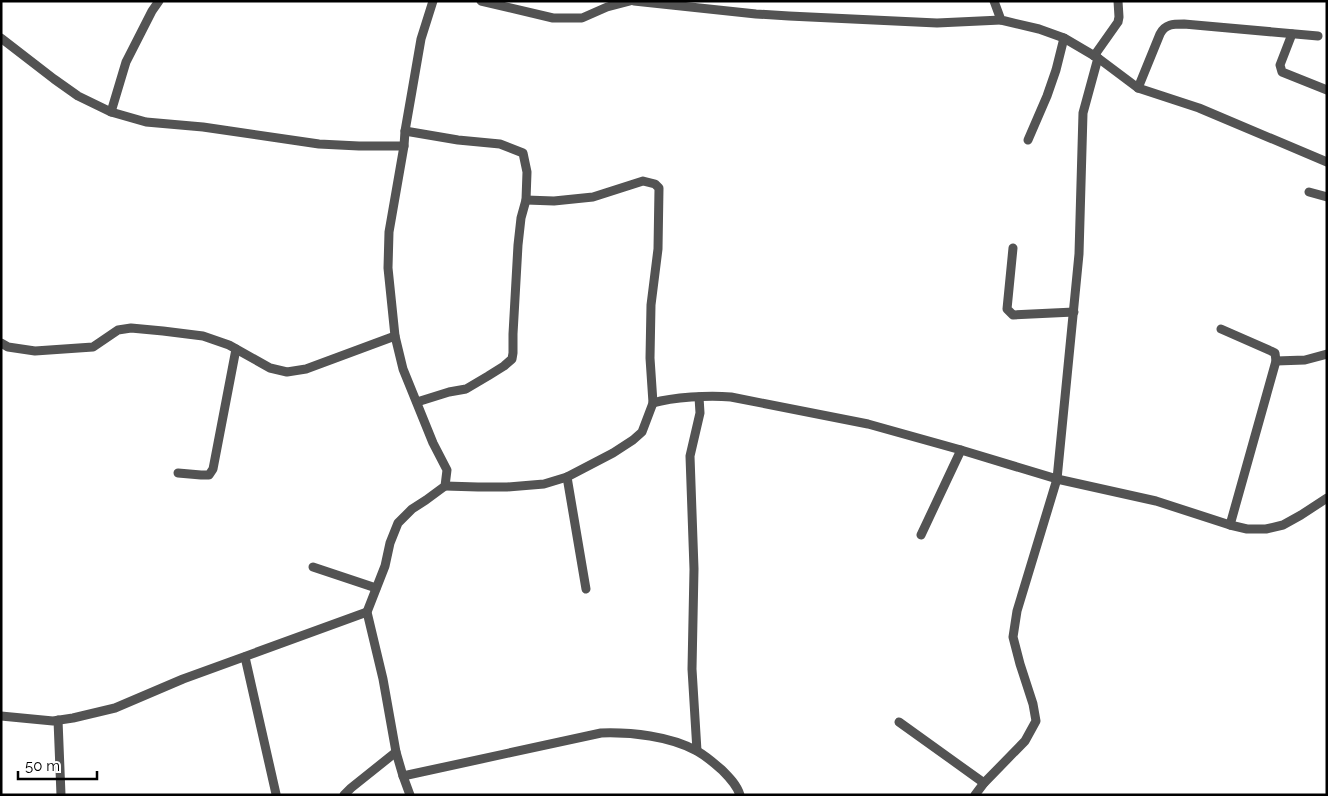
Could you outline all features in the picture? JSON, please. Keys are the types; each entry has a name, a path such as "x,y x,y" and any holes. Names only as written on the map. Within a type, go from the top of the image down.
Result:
{"street":[{"path":"111,112 126,62 159,1"},
{"path":"433,1 421,39 405,131 389,232 388,268 395,336 403,368 433,443 447,470 445,486"},
{"path":"482,1 553,18 582,18 630,1"},
{"path":"634,1 780,16 936,23 1001,20 1039,29 1064,38 1096,57 1138,88 1199,108 1327,162"},
{"path":"994,1 1001,20"},
{"path":"976,795 984,783 1025,741 1036,720 1013,636 1017,611 1057,480 1079,254 1084,113 1096,57 1118,22 1118,1"},
{"path":"1138,88 1160,34 1163,28 1170,24 1318,36"},
{"path":"1292,34 1280,65 1282,72 1327,90"},
{"path":"1,38 78,96 111,112 146,122 203,127 319,144 404,146"},
{"path":"1028,140 1056,70 1064,38"},
{"path":"405,131 458,140 500,144 523,153 527,172 526,200 521,218 518,245 512,358 504,366 466,389 416,402"},
{"path":"410,795 402,776 396,752 383,679 367,612 385,566 390,542 398,523 412,509 445,486 478,487 544,484 567,477 613,453 633,440 642,432 652,403 650,358 652,305 658,249 658,188 655,184 643,181 593,197 554,201 526,200"},
{"path":"1309,192 1327,197"},
{"path":"1013,248 1008,310 1013,315 1074,312"},
{"path":"1,343 8,347 35,351 93,347 118,330 131,328 203,336 229,345 270,368 287,372 306,369 395,336"},
{"path":"1222,329 1275,353 1276,361 1230,525"},
{"path":"178,473 209,475 213,469 236,349"},
{"path":"1276,361 1305,360 1327,354"},
{"path":"652,403 662,400 731,396 868,424 1057,480 1156,501 1247,529 1266,529 1283,525 1301,516 1327,498"},
{"path":"697,750 692,669 694,569 690,456 700,413 699,397"},
{"path":"921,535 961,450"},
{"path":"567,477 586,590"},
{"path":"313,567 376,588"},
{"path":"1,716 53,721 115,708 183,679 367,612"},
{"path":"245,657 276,794"},
{"path":"58,720 61,795"},
{"path":"899,722 984,783"},
{"path":"402,776 601,733 619,732 675,742 697,750 727,775 738,788 740,795"},
{"path":"344,795 396,752"}]}
